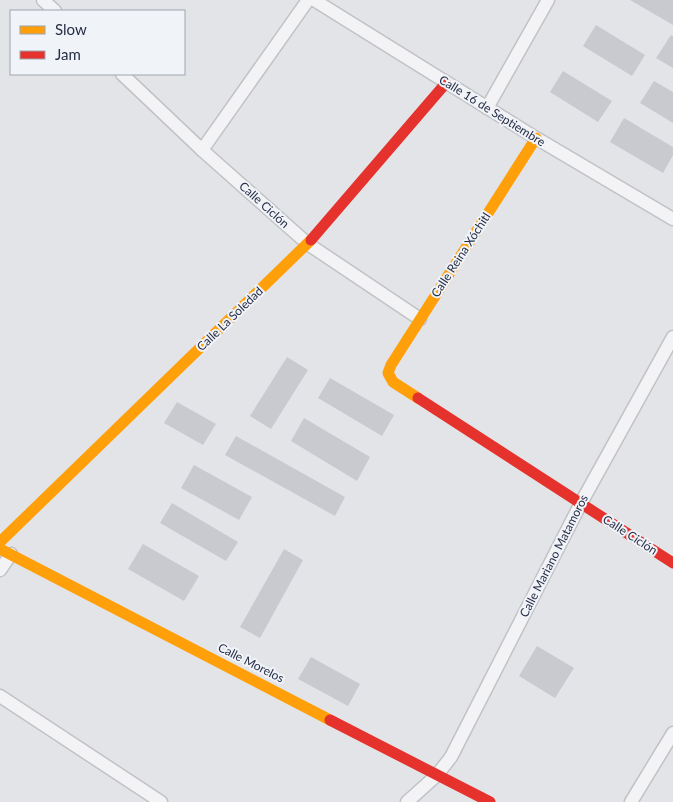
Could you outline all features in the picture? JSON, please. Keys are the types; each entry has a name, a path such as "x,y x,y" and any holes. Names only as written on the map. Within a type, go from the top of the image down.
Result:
{"street":[{"path":"43,0 54,10"},
{"path":"202,150 308,0"},
{"name":"Calle 16 de Septiembre","path":"314,0 536,138 673,218"},
{"path":"488,108 548,0"},
{"name":"Calle Ciclón","path":"123,75 202,150 308,244 420,319"},
{"name":"Calle La Soledad","path":"0,542 308,244 446,83"},
{"name":"Calle Reina Xóchitl","path":"388,373 391,365 536,138"},
{"name":"Calle Mariano Matamoros","path":"407,802 437,775 451,757 581,503 673,337"},
{"name":"Calle Ciclón","path":"388,373 393,382 673,563"},
{"path":"0,570 5,551"},
{"name":"Calle Morelos","path":"5,551 490,802"},
{"path":"0,696 161,802"},
{"path":"631,802 673,733"}],"building":[{"path":"630,0 673,0 673,25"},
{"path":"596,25 645,55 632,76 583,46"},
{"path":"671,35 673,36 673,68 656,58"},
{"path":"563,71 612,101 598,122 550,92"},
{"path":"654,81 673,92 673,123 640,103"},
{"path":"624,118 673,147 673,155 663,173 610,142"},
{"path":"287,357 308,370 271,429 250,416"},
{"path":"330,378 394,415 382,436 318,398"},
{"path":"177,402 216,424 203,445 164,423"},
{"path":"304,418 370,457 357,481 291,441"},
{"path":"236,436 345,497 335,516 225,455"},
{"path":"194,465 252,497 239,520 181,488"},
{"path":"172,503 238,542 226,561 160,523"},
{"path":"143,544 199,576 184,601 128,569"},
{"path":"284,549 303,560 260,638 240,627"},
{"path":"537,646 574,668 555,698 519,676"},
{"path":"311,657 360,684 348,706 298,679"}],"traffic: slow":[{"path":"418,398 393,382 388,373 391,365 536,138"},
{"path":"0,542 311,240"},
{"path":"0,549 330,720"}],"traffic: jam":[{"path":"311,240 446,83"},
{"path":"418,398 673,563"},
{"path":"330,720 490,802"}]}
